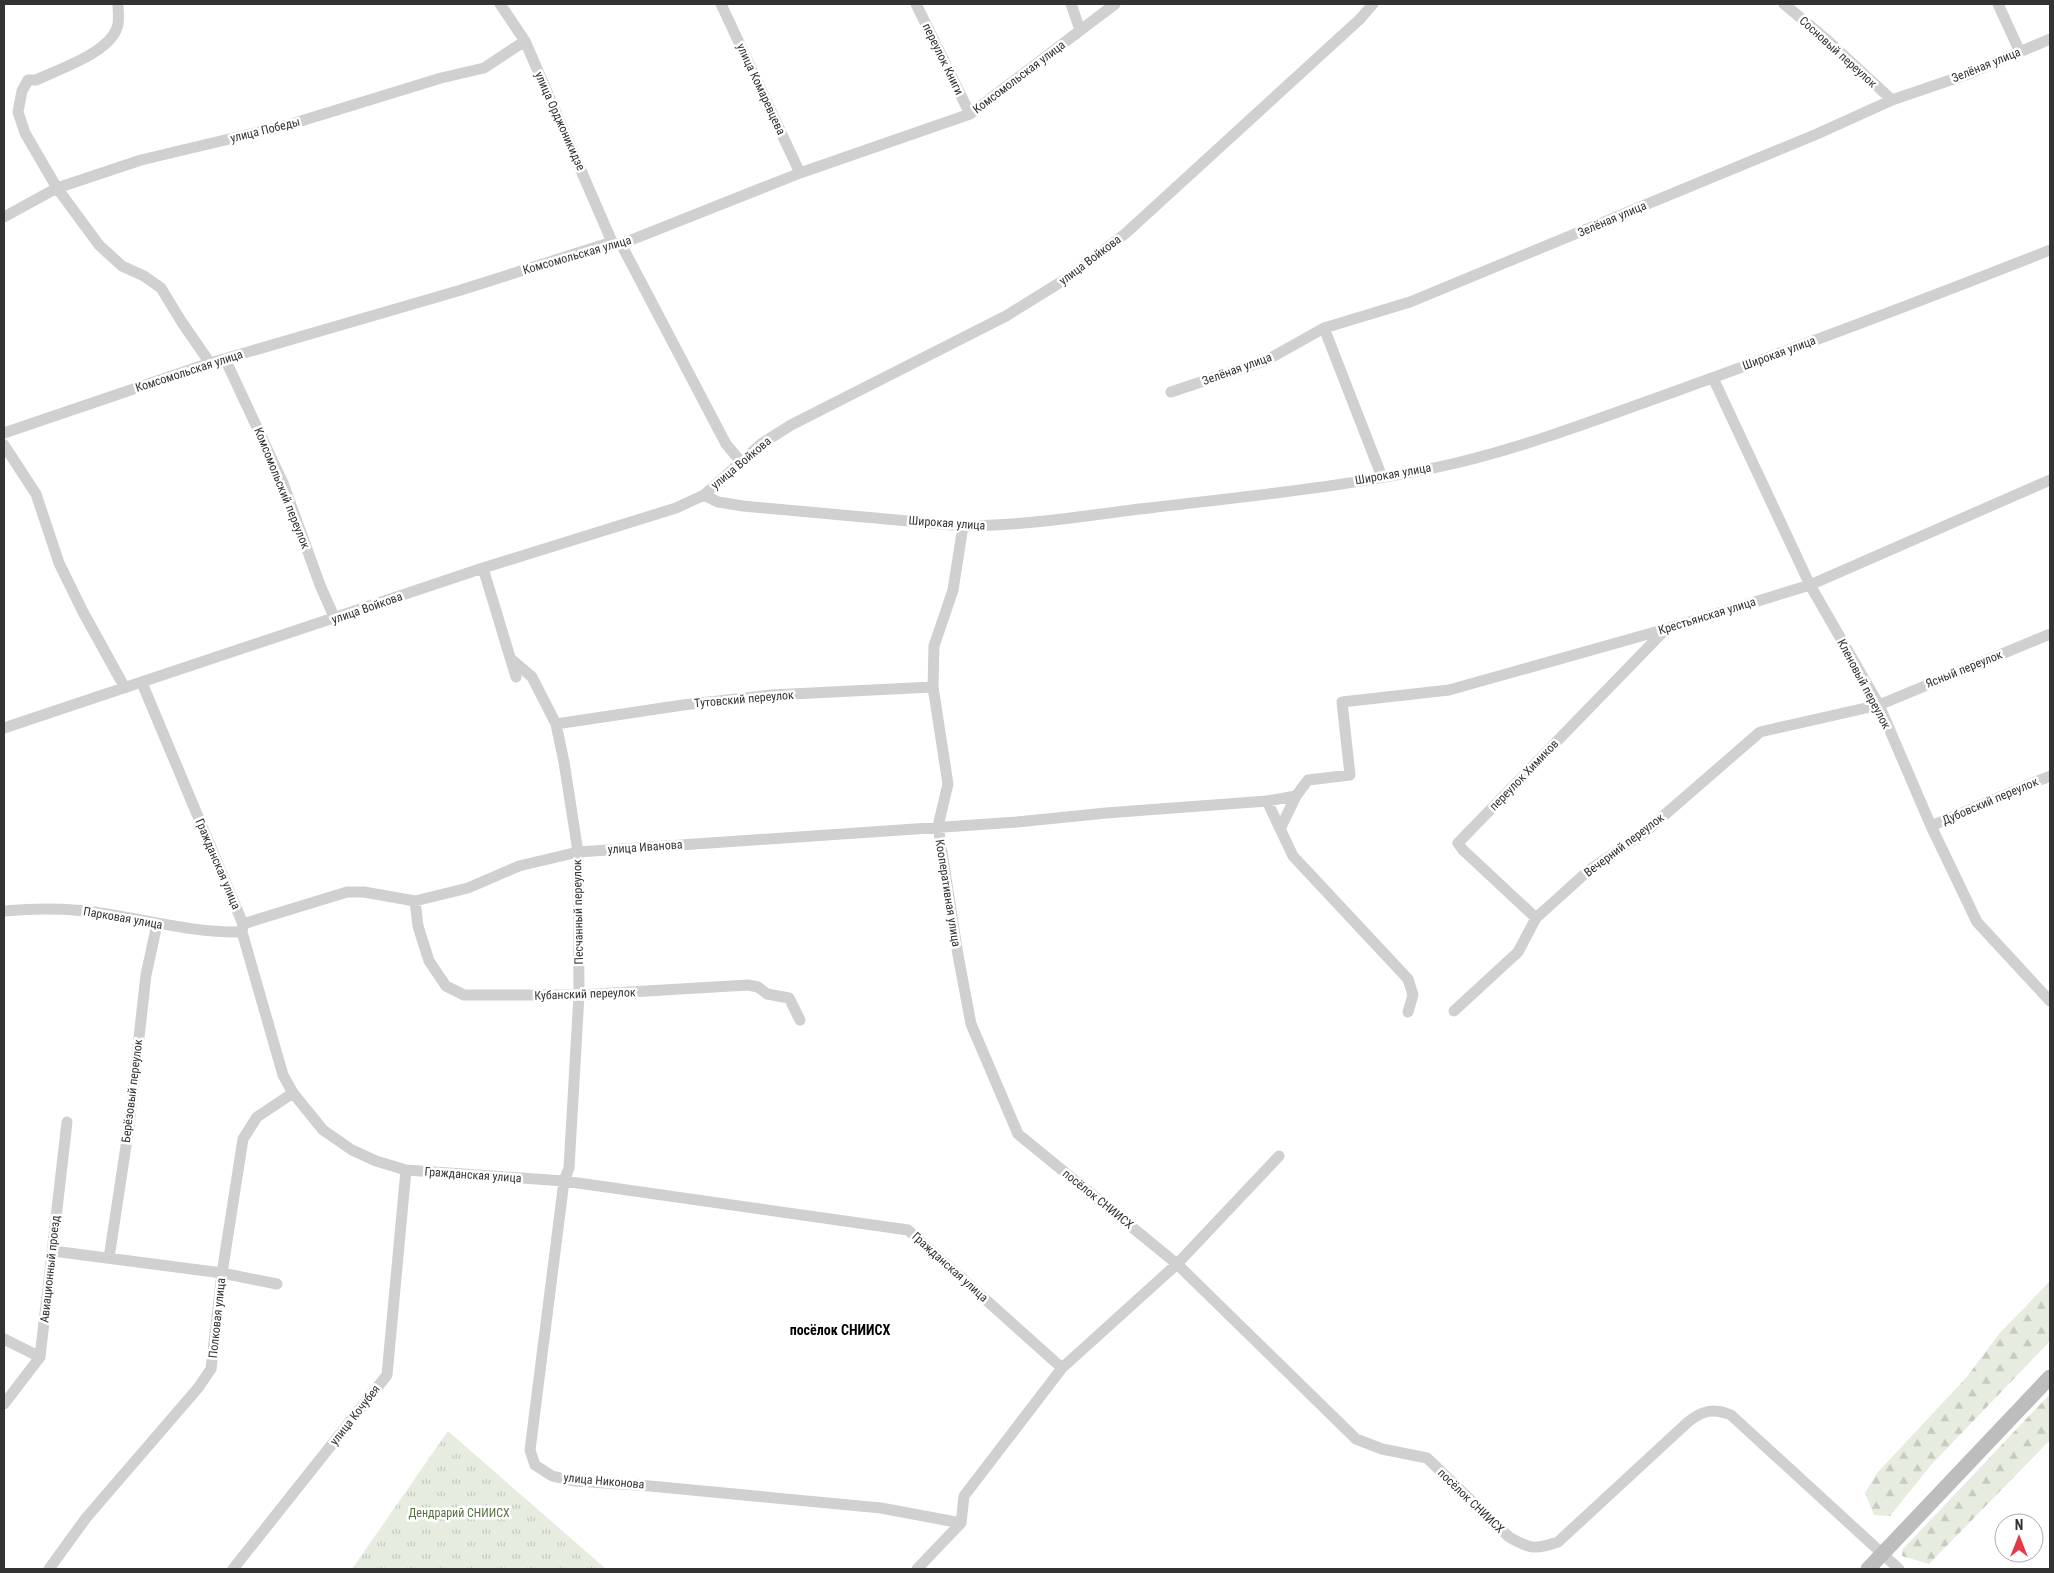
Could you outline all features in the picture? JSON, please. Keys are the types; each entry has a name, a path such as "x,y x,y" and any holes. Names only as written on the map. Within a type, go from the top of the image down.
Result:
{"street":[{"path":"118,4 118,24 109,42 91,54 36,80 28,80 22,90 18,112 25,133 57,188 100,245 122,266 144,276 161,288 210,363"},
{"name":"улица Орджоникидзе","path":"500,4 525,41 617,243 726,444 741,462"},
{"name":"улица Комаревцева","path":"722,4 800,173"},
{"name":"переулок Книги","path":"916,4 970,114"},
{"path":"1071,4 1080,30"},
{"name":"Комсомольская улица","path":"4,433 210,363 617,243 800,173 970,114 1115,4"},
{"name":"улица Войкова","path":"4,728 483,568 676,508 704,495 761,444 791,425 1006,316 1069,277 1126,233 1353,26 1373,4"},
{"name":"Сосновый переулок","path":"1784,4 1826,39 1892,100"},
{"path":"1998,4 2020,52"},
{"name":"Зелёная улица","path":"1171,392 1267,360 1324,328 1410,302 1817,134 1892,100 1968,74 2050,39"},
{"name":"улица Победы","path":"4,217 57,188 141,160 288,125 441,78 484,68 525,41"},
{"name":"Широкая улица","path":"704,495 718,502 743,506 963,526 1039,522 1260,495 1382,477 1454,463 1501,450 1713,378 2050,250"},
{"path":"1324,328 1382,477"},
{"name":"Комсомольский переулок","path":"225,359 283,483 335,619"},
{"name":"Кленовый переулок","path":"1713,378 1810,585 1879,705 1931,826 1977,922 2050,1001"},
{"path":"4,445 36,494 59,563 124,688"},
{"name":"Крестьянская улица","path":"1296,796 1308,780 1350,775 1342,702 1449,690 1666,629 1810,585 2050,480"},
{"name":"Кооперативная улица","path":"963,526 953,590 934,646 933,687 948,784 938,826 971,1024 1018,1134"},
{"path":"483,568 516,677"},
{"name":"переулок Химиков","path":"1536,918 1463,850 1458,843 1666,629"},
{"name":"Ясный переулок","path":"1879,705 2050,634"},
{"name":"Песчанный переулок","path":"511,658 532,677 556,724 578,852 579,995 569,1168 564,1181"},
{"name":"Гражданская улица","path":"142,683 243,928 283,1075 293,1093 324,1130 352,1150 376,1161 406,1170 564,1181 908,1230 1062,1368"},
{"name":"Тутовский переулок","path":"556,724 683,705 771,695 933,687"},
{"name":"Вечерний переулок","path":"1454,1011 1518,952 1536,918 1588,871 1646,831 1760,732 1879,705"},
{"name":"Дубовский переулок","path":"1931,826 2050,776"},
{"path":"1280,829 1296,796"},
{"name":"улица Иванова","path":"243,928 348,892 364,892 415,901 468,888 519,866 578,852 1267,802 1296,796"},
{"path":"1267,802 1293,856 1408,979 1413,995 1408,1012"},
{"name":"Кубанский переулок","path":"415,901 418,926 429,961 446,986 464,995 579,995 748,986 758,987 767,994 790,998 800,1020"},
{"name":"Парковая улица","path":"4,911 62,909 106,913 157,924 219,932 243,928"},
{"name":"Берёзовый переулок","path":"109,1258 129,1126 146,975 157,924"},
{"name":"Полковая улица","path":"49,1569 86,1518 198,1388 212,1369 222,1273 243,1139 257,1117 293,1093"},
{"name":"Авиационный проезд","path":"40,1357 67,1122"},
{"name":"посёлок СНИИСХ","path":"1018,1134 1177,1264 1356,1439 1382,1449 1427,1458 1509,1537 1525,1546 1536,1549 1558,1542 1697,1414 1709,1410 1732,1415 1899,1569"},
{"path":"917,1569 961,1522 964,1496 1062,1368 1177,1264 1279,1156"},
{"name":"улица Кочубея","path":"233,1569 387,1374 406,1170"},
{"name":"улица Никонова","path":"564,1181 530,1450 535,1464 552,1476 574,1481 650,1486 881,1508 961,1522"},
{"path":"53,1251 222,1273 277,1284"},
{"path":"4,1339 40,1357 4,1404"},
{"path":"1868,1569 2050,1377"}],"green space":[{"path":"2050,1281 2050,1341 1931,1465 1890,1516 1874,1515 1865,1493 1877,1473 1966,1378 1999,1334"},
{"path":"2050,1394 2050,1440 1929,1564 1902,1556 1902,1550"},
{"name":"Дендрарий СНИИСХ","path":"448,1431 606,1569 352,1569"}],"district":[{"name":"посёлок СНИИСХ","path":"840,1330"}]}
